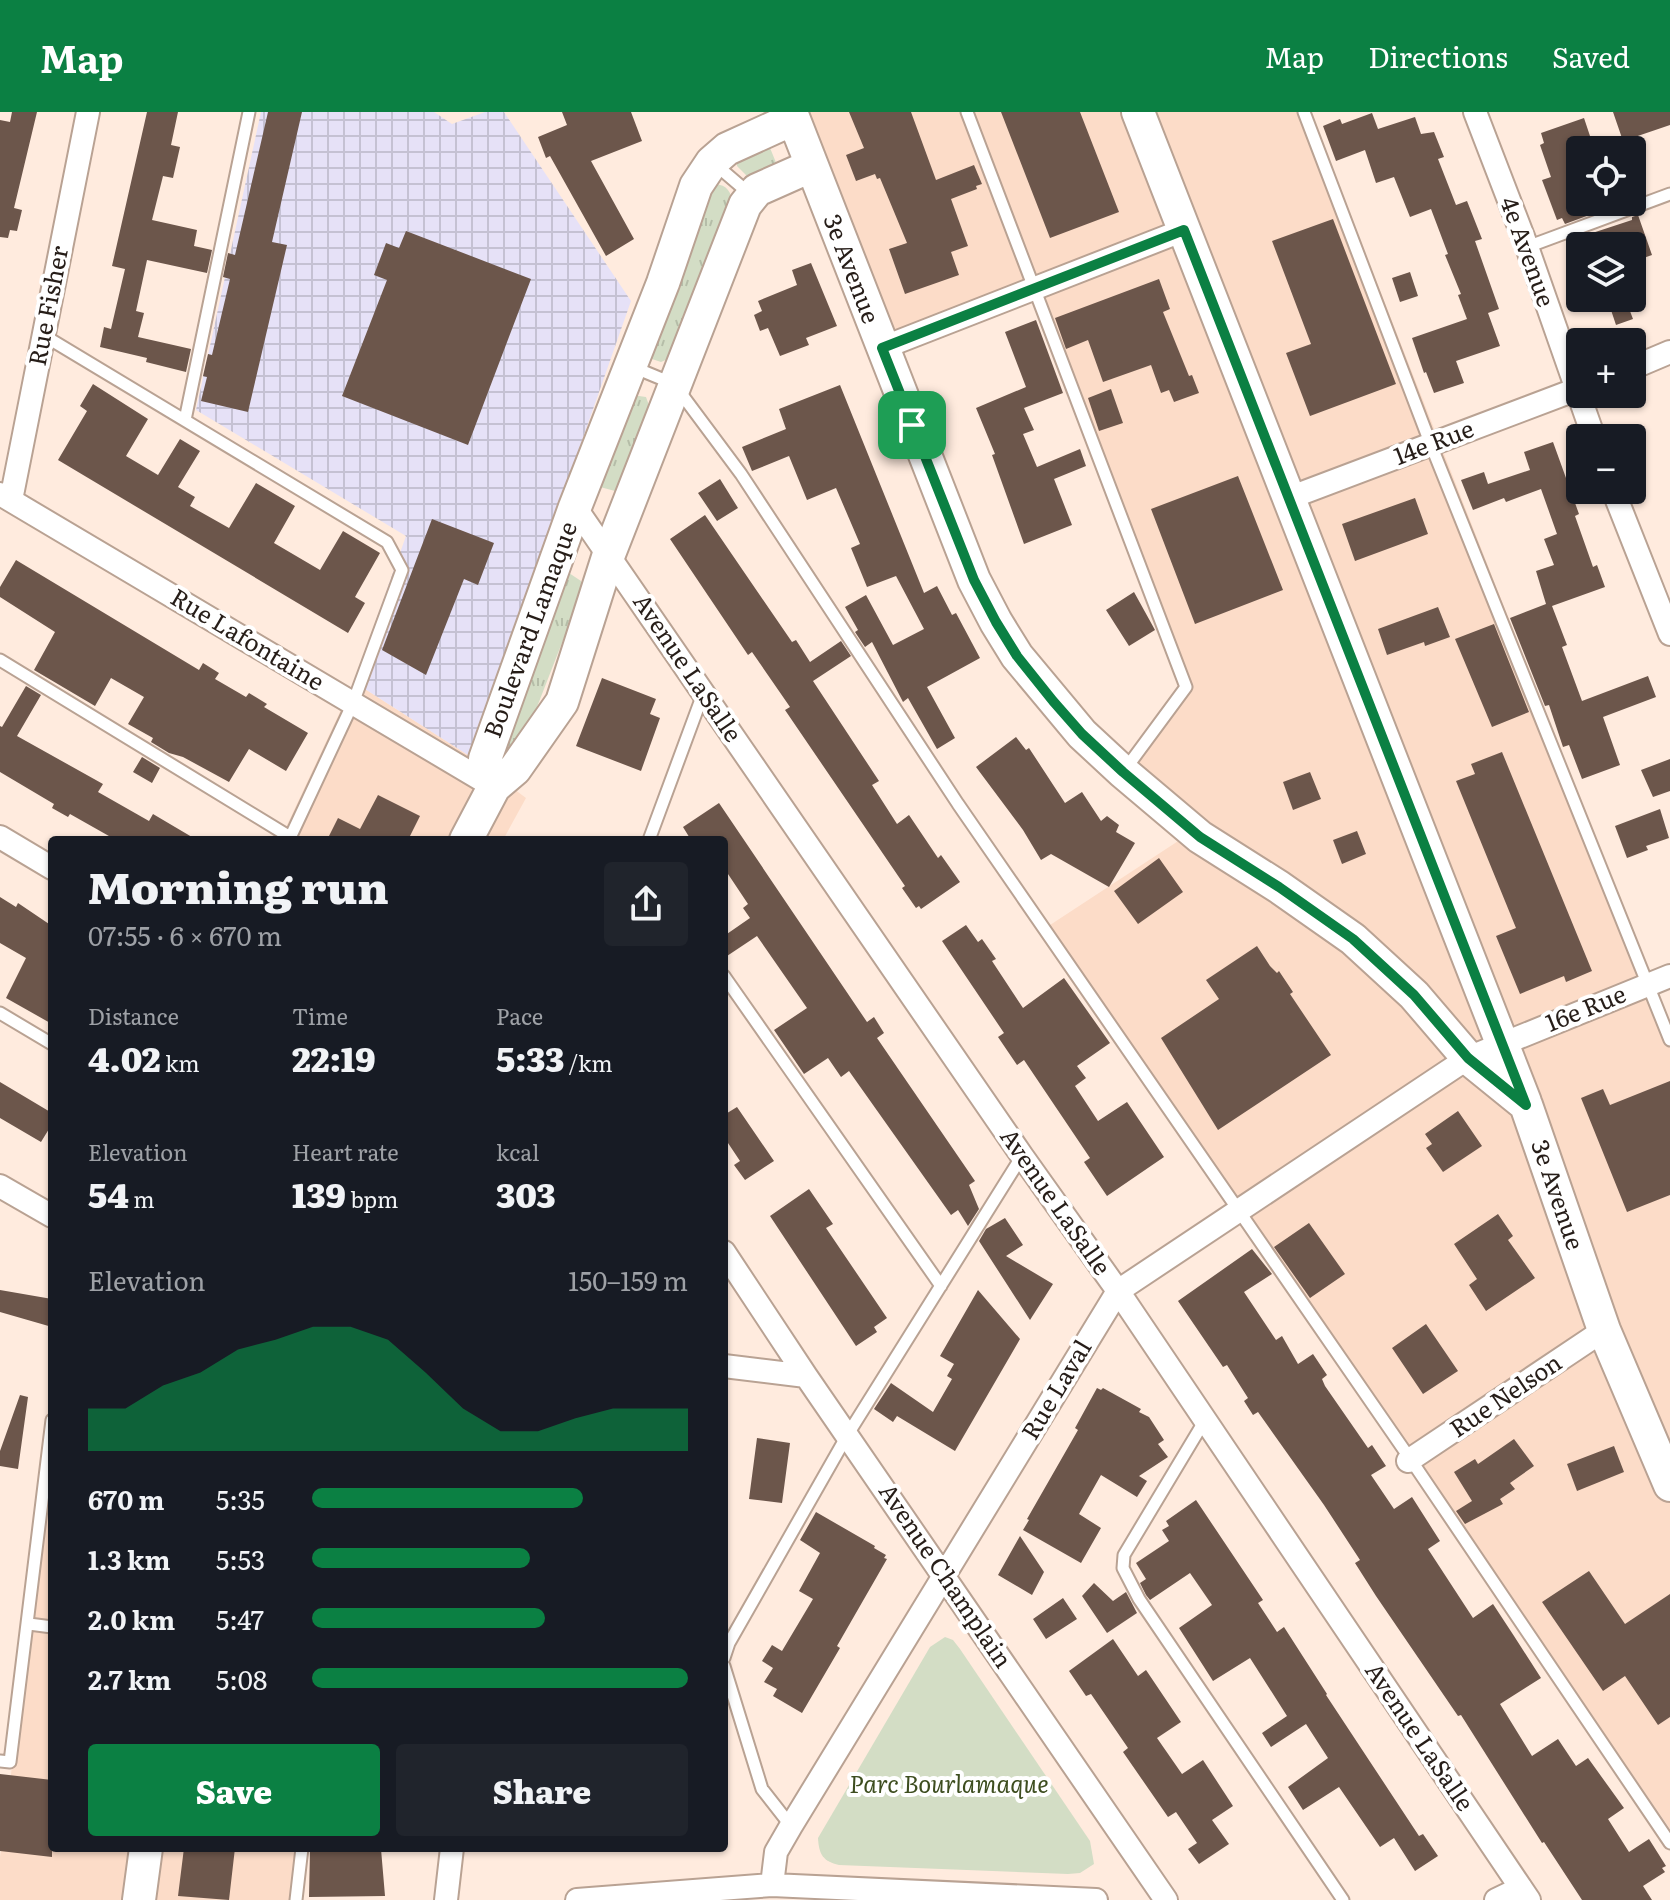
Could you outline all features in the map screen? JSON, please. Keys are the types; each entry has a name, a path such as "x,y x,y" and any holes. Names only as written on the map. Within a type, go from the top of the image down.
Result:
{"street":[{"name":"Rue Fisher","path":"6,497 43,335 88,112"},
{"path":"1138,112 1526,1105"},
{"name":"4e Avenue","path":"1475,112 1566,356"},
{"name":"Boulevard Lamaque","path":"752,196 745,205 609,554 562,702 515,769 494,787 485,759 575,507 663,283 696,186 712,162 727,149 792,116"},
{"name":"3e Avenue","path":"792,116 974,580 1017,656 1082,734 1123,772 1200,837 1353,939 1414,995 1468,1058 1526,1105 1604,1330 1670,1485"},
{"path":"752,196 778,179 811,166"},
{"path":"882,348 1184,230"},
{"path":"1646,362 1670,352"},
{"name":"14e Rue","path":"1289,498 1566,394"},
{"name":"Rue Lafontaine","path":"6,497 494,787"},
{"path":"1619,504 1670,634"},
{"name":"Avenue LaSalle","path":"575,507 1118,1291 1525,1894"},
{"path":"468,836 494,787"},
{"path":"0,837 48,866"},
{"name":"16e Rue","path":"1502,1043 1670,976"},
{"name":"Rue Laval","path":"776,1892 776,1852 1118,1291 1468,1058 1502,1043"},
{"path":"0,1186 48,1214"},
{"name":"Avenue Champlain","path":"728,1258 1166,1900"},
{"name":"Rue Nelson","path":"1409,1460 1604,1330"},
{"path":"728,1366 806,1376"},
{"path":"139,1900 145,1852"},
{"path":"446,1900 452,1852"},
{"path":"577,1900 776,1892 1096,1900"},
{"path":"1496,1900 1525,1894"}],"lane":[{"path":"185,420 249,112"},
{"path":"967,112 1186,687 1123,772"},
{"path":"1304,112 1431,445 1670,1040"},
{"path":"712,162 752,196"},
{"path":"1527,247 1670,194"},
{"path":"43,335 387,542 402,570 353,703 290,836"},
{"path":"630,366 674,384 741,474 958,804 1670,1843"},
{"path":"0,660 286,836"},
{"path":"650,836 704,692"},
{"path":"728,982 941,1286"},
{"path":"0,1013 48,1042"},
{"path":"728,1646 848,1434 1022,1156"},
{"path":"1205,1420 1124,1555 1123,1568 1139,1599 1343,1900"},
{"path":"0,1761 10,1762 48,1455"},
{"path":"29,1624 48,1626"},
{"path":"728,1679 762,1789 791,1826"},
{"path":"296,1900 302,1852"}],"shaded area":[{"path":"261,112 434,112 452,124 485,112 504,112 631,301 471,757 354,682 406,536 196,410"},
{"path":"799,112 1310,112 1670,1030 1670,1829 1047,927 1195,830 1125,771 1190,691 1036,291 885,349"},
{"path":"354,682 471,757 526,798 505,836 282,836"},
{"path":"48,1495 48,1852 305,1852 297,1900 0,1900 0,1857"}],"green space":[{"path":"768,143 777,165 748,177 737,166 737,160"},
{"path":"715,184 728,190 732,204 668,359 661,362 647,353 707,187"},
{"path":"632,395 646,397 651,411 622,484 615,491 600,487"},
{"path":"569,573 581,581 581,594 521,748 509,755 503,752 564,574"},
{"name":"Parc Bourlamaque","path":"945,1637 953,1640 960,1649 1090,1841 1094,1864 1080,1873 839,1865 821,1853 818,1838 930,1647"}],"building":[{"path":"12,112 37,112 14,208 22,210 17,231 10,230 8,238 0,237 0,120 10,122"},
{"path":"147,112 178,112 171,145 180,147 173,178 163,176 152,220 197,230 194,246 212,250 207,273 147,260 136,311 144,313 138,337 191,349 186,372 146,362 147,358 100,347 104,327 111,329 125,269 112,266"},
{"path":"268,112 302,112 272,242 287,245 248,412 201,401 208,354 212,355 230,279 223,277 228,253 235,255"},
{"path":"562,112 631,112 642,141 591,161 634,239 606,256 550,156 546,158 538,137 567,125"},
{"path":"849,112 911,112 936,180 974,165 982,184 951,199 968,246 951,252 959,275 905,294 889,249 907,243 880,178 877,179 875,174 856,181 846,155 864,148"},
{"path":"1001,112 1080,112 1119,212 1050,238"},
{"path":"1613,112 1670,112 1670,125 1638,136 1621,136"},
{"path":"1372,113 1378,129 1415,117 1421,134 1434,132 1444,157 1438,159 1456,205 1467,201 1482,239 1475,241 1499,309 1488,313 1500,346 1456,361 1464,383 1434,393 1412,338 1467,319 1431,209 1410,217 1394,177 1376,183 1365,150 1336,161 1323,126 1340,119 1342,124"},
{"path":"1584,118 1590,136 1566,136 1566,216 1587,216 1565,224 1562,218 1557,220 1542,180 1551,177 1540,145 1544,143 1541,133"},
{"path":"1638,216 1644,232 1595,232 1632,220 1632,217"},
{"path":"1333,219 1396,384 1310,416 1286,353 1311,344 1272,241"},
{"path":"406,231 531,279 468,445 342,396 387,280 374,275 386,243 399,248"},
{"path":"1646,238 1652,255 1646,257"},
{"path":"811,263 837,326 806,338 809,345 780,356 768,328 760,331 754,315 762,311 758,301 797,285 792,270"},
{"path":"1410,272 1418,296 1400,302 1392,278"},
{"path":"1159,279 1170,309 1163,312 1199,393 1174,402 1169,390 1161,393 1151,365 1103,382 1088,340 1066,349 1055,318"},
{"path":"1612,312 1630,312 1633,319 1616,325"},
{"path":"1036,320 1063,393 1024,408 1034,430 1023,434 1037,467 1080,449 1086,466 1054,479 1072,525 1024,544 992,455 995,454 976,408 1026,387 1005,332"},
{"path":"93,384 148,419 126,456 158,475 180,439 200,451 178,487 195,497 190,506 229,528 256,483 295,506 274,543 320,570 343,531 380,553 355,597 365,603 348,633 58,460 87,411 80,406"},
{"path":"840,385 924,593 937,586 952,615 956,613 980,658 927,687 955,738 937,749 908,698 903,702 872,642 865,647 855,632 858,630 845,607 866,595 893,645 924,629 896,576 867,587 851,548 860,544 836,488 807,500 789,456 752,471 742,447 786,429 779,409"},
{"path":"1111,389 1123,423 1099,431 1088,398"},
{"path":"1553,442 1566,478 1566,504 1575,504 1579,514 1575,516 1593,567 1597,565 1605,587 1552,606 1567,645 1562,647 1582,701 1648,676 1656,697 1603,717 1620,765 1582,779 1569,745 1563,747 1549,705 1545,706 1510,618 1546,604 1536,571 1554,565 1544,539 1557,534 1541,489 1473,510 1461,480 1484,472 1488,484 1530,470 1524,452"},
{"path":"1238,476 1283,590 1195,624 1151,509"},
{"path":"720,479 738,508 717,521 698,493"},
{"path":"1415,498 1428,534 1355,561 1342,524"},
{"path":"705,515 792,642 796,640 810,662 841,641 851,656 813,681 879,781 872,785 897,824 909,815 938,858 941,855 960,882 921,909 919,906 916,908 902,888 905,886 785,710 790,707 752,652 748,655 670,539"},
{"path":"432,519 494,543 478,585 464,579 426,675 382,650"},
{"path":"16,560 199,670 203,663 219,673 215,679 246,697 249,693 267,704 264,707 308,733 286,771 249,749 229,782 183,757 169,753 151,742 153,738 128,724 144,697 111,678 95,706 34,670 55,632 0,597 0,587"},
{"path":"1134,592 1155,630 1129,646 1106,610"},
{"path":"1438,607 1450,637 1387,655 1378,629"},
{"path":"1494,624 1529,712 1492,727 1455,639"},
{"path":"602,678 656,699 650,714 660,718 641,771 576,746"},
{"path":"26,686 41,695 17,736 103,784 98,792 149,821 153,814 190,836 109,836 70,814 68,817 52,808 54,804 0,772 2,727"},
{"path":"1016,737 1026,750 1029,748 1065,803 1082,792 1101,821 1107,816 1119,825 1116,832 1135,843 1109,887 1051,854 1041,860 1023,830 976,767"},
{"path":"1502,752 1592,971 1566,982 1564,976 1520,994 1496,936 1516,928 1456,781 1475,774 1471,764"},
{"path":"142,757 160,768 152,783 133,772"},
{"path":"1670,759 1670,791 1653,797 1641,770"},
{"path":"1310,772 1321,799 1293,810 1283,782"},
{"path":"378,795 420,816 410,836 329,836 338,818 360,829"},
{"path":"719,803 867,1022 874,1017 884,1033 877,1038 975,1181 969,1185 979,1209 968,1226 958,1210 951,1215 849,1071 841,1077 828,1058 804,1074 774,1030 807,1008 757,936 728,955 728,933 750,918 743,908 748,904 728,874 728,836 689,836 683,827"},
{"path":"1660,809 1669,838 1646,846 1648,850 1627,858 1615,826"},
{"path":"1357,831 1366,854 1342,864 1333,840"},
{"path":"1159,858 1183,892 1138,924 1114,891"},
{"path":"0,897 16,907 18,903 48,923 48,1022 6,998 26,958 0,943"},
{"path":"966,925 978,942 982,939 996,959 992,961 1023,1008 1064,978 1110,1043 1077,1066 1086,1078 1075,1086 1098,1121 1127,1102 1164,1157 1107,1196 1084,1162 1090,1158 1024,1060 1017,1065 998,1037 1004,1033 942,941"},
{"path":"1257,946 1270,966 1277,973 1279,971 1293,992 1290,994 1331,1055 1218,1130 1161,1038 1219,999 1206,980"},
{"path":"1670,1081 1670,1195 1627,1212 1581,1098 1603,1089 1610,1105"},
{"path":"0,1082 48,1111 48,1131 41,1142 0,1118"},
{"path":"737,1107 774,1161 745,1180 734,1165 740,1161 728,1143 728,1113"},
{"path":"1458,1111 1482,1146 1443,1172 1426,1148 1432,1144 1425,1134"},
{"path":"809,1189 833,1224 826,1228 887,1318 874,1327 877,1332 856,1346 770,1216"},
{"path":"1498,1214 1513,1236 1508,1240 1535,1278 1486,1311 1469,1285 1477,1279 1454,1244"},
{"path":"1005,1218 1023,1245 1006,1256 1053,1284 1030,1320 979,1241 986,1229"},
{"path":"1309,1223 1345,1274 1310,1298 1274,1247"},
{"path":"1252,1249 1272,1274 1244,1292 1276,1340 1282,1336 1298,1364 1313,1354 1327,1375 1322,1379 1325,1386 1368,1448 1372,1445 1386,1466 1371,1475 1394,1509 1412,1497 1440,1541 1428,1549 1473,1618 1493,1604 1541,1678 1500,1704 1532,1756 1558,1739 1576,1766 1588,1758 1624,1808 1608,1819 1629,1852 1649,1839 1666,1866 1662,1868 1665,1872 1643,1886 1652,1900 1582,1900 1461,1715 1458,1716 1376,1596 1355,1563 1360,1560 1324,1505 1258,1412 1253,1415 1244,1401 1248,1398 1227,1365 1223,1367 1178,1301"},
{"path":"0,1290 48,1298 48,1326 0,1312"},
{"path":"978,1290 1020,1339 955,1451 897,1416 893,1422 874,1409 891,1383 933,1412 952,1379 947,1376 954,1364 940,1356"},
{"path":"1426,1324 1458,1371 1423,1394 1392,1348"},
{"path":"1097,1388 1103,1388 1141,1409 1139,1412 1149,1417 1164,1440 1158,1444 1168,1457 1139,1476 1147,1481 1137,1497 1101,1475 1079,1514 1101,1528 1081,1563 1023,1530 1078,1430 1075,1428"},
{"path":"20,1395 28,1397 18,1469 0,1466 0,1451"},
{"path":"757,1438 790,1443 782,1503 749,1499"},
{"path":"1514,1439 1534,1466 1510,1483 1515,1489 1500,1499 1503,1504 1465,1524 1456,1511 1472,1501 1454,1472 1475,1459 1478,1464"},
{"path":"1614,1446 1624,1472 1577,1491 1567,1464"},
{"path":"1196,1500 1263,1600 1258,1603 1277,1632 1284,1627 1419,1836 1423,1834 1438,1856 1415,1871 1394,1838 1380,1847 1339,1787 1303,1810 1288,1787 1328,1758 1306,1724 1271,1747 1262,1733 1287,1716 1250,1658 1213,1681 1179,1628 1212,1605 1190,1573 1150,1600 1146,1595 1140,1583 1146,1579 1136,1563 1169,1541 1162,1530 1169,1526 1166,1521"},
{"path":"816,1512 875,1546 887,1559 802,1713 773,1696 777,1689 764,1682 773,1668 762,1661 772,1645 782,1651 813,1599 799,1591 820,1553 800,1540"},
{"path":"1020,1536 1044,1572 1032,1595 998,1575"},
{"path":"1589,1571 1625,1624 1670,1594 1670,1717 1658,1725 1625,1676 1603,1691 1542,1602"},
{"path":"1094,1583 1113,1601 1126,1592 1137,1613 1107,1633 1082,1596"},
{"path":"1063,1598 1077,1619 1046,1639 1033,1619"},
{"path":"1113,1639 1138,1676 1146,1670 1181,1722 1157,1738 1182,1774 1203,1760 1233,1806 1212,1820 1229,1844 1199,1864 1188,1849 1197,1843 1176,1812 1168,1817 1123,1752 1128,1748 1091,1694 1086,1696 1069,1671"},
{"path":"0,1774 48,1780 48,1852 52,1852 52,1857 0,1851"},
{"path":"184,1852 235,1852 229,1900 178,1896"},
{"path":"310,1852 381,1852 385,1896 309,1897"}],"route":[{"path":"1184,230 1526,1105 1468,1058 1414,995 1353,939 1200,837 1082,734 1017,656 996,622 974,580 912,425 882,348 1184,230"}]}
